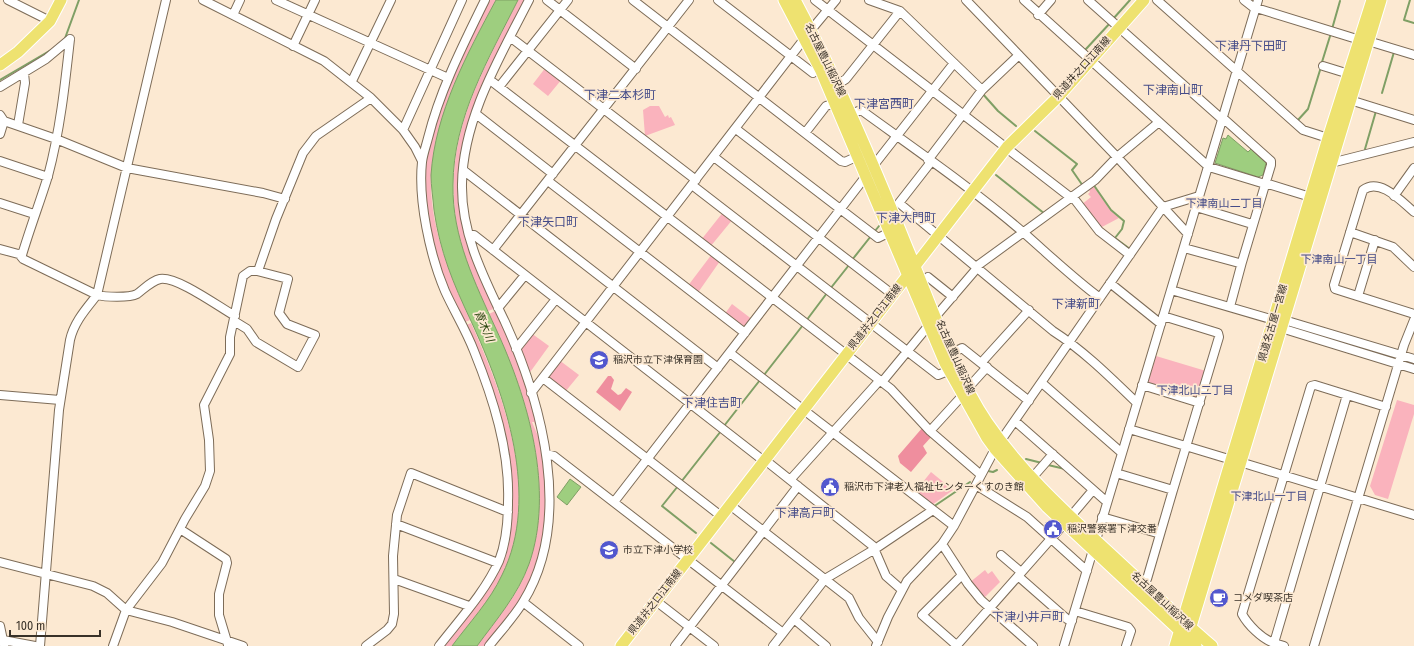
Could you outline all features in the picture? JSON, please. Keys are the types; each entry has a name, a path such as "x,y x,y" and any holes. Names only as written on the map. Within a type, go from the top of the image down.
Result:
{"main road":[{"path":"0,65 18,52 50,21 61,0"},
{"name":"名古屋豊山稲沢線","path":"784,0 808,35 838,84 874,165 915,265 948,371 978,408 998,445 1067,520 1185,632 1196,646"},
{"name":"名古屋豊山稲沢線","path":"795,0 835,103 908,274 932,321 952,353 965,392"},
{"name":"県道井之口江南線","path":"621,646 870,322 1007,147 1059,96 1144,0"},
{"name":"県道名古屋一宮線","path":"1175,646 1185,632 1236,461 1331,163 1350,100 1372,0"},
{"name":"県道名古屋一宮線","path":"1280,323 1328,138 1349,74 1380,0"},
{"name":"名古屋豊山稲沢線","path":"998,445 1032,478 1067,520"},
{"name":"名古屋豊山稲沢線","path":"1185,632 1212,646"}],"street":[{"path":"8,0 50,21"},
{"path":"40,646 41,614 46,574 60,400 64,370 72,330 97,295 166,0"},
{"path":"203,0 293,46 324,60 352,81 403,130 415,147 422,161"},
{"path":"233,15 240,0"},
{"path":"276,0 448,78"},
{"path":"293,46 315,0"},
{"path":"352,81 391,0"},
{"path":"403,130 462,0"},
{"path":"490,646 523,602 541,562 545,543 549,495 546,454 531,393 516,349 476,260 469,235 463,201 463,170 466,146 476,114 490,80 529,0"},
{"path":"547,0 636,69"},
{"path":"499,87 568,0"},
{"path":"633,0 841,161 845,162 858,156"},
{"path":"494,250 689,0"},
{"path":"718,0 792,56 813,74"},
{"path":"815,0 1071,197 1098,231 1130,255"},
{"path":"531,393 836,0"},
{"path":"869,0 900,11 982,90"},
{"path":"966,0 1117,157 1188,234"},
{"path":"1024,0 1038,15 1209,166 1304,195"},
{"path":"1038,15 1051,0"},
{"path":"1088,0 1271,161 1252,224 1231,303"},
{"path":"1157,0 1303,130 1328,138"},
{"path":"1244,0 1256,8 1414,55"},
{"path":"1064,646 1196,207 1224,120 1258,0"},
{"path":"439,646 487,582 498,563 506,531 508,512 507,466 498,422 474,350 445,291 433,257 426,222 422,183 422,161 432,123 448,78 483,1"},
{"path":"838,84 846,79 900,11"},
{"path":"0,87 61,49 70,39 63,104 48,177 34,214 22,254 19,254"},
{"path":"509,40 514,40 604,110 797,266 938,375 948,371"},
{"path":"1019,55 982,90 899,203 977,266 1028,310 1070,342 1137,403"},
{"path":"874,165 954,63"},
{"path":"1323,66 1349,74"},
{"path":"18,125 25,83 24,73"},
{"path":"490,80 891,389 930,431 981,475"},
{"path":"258,271 297,166 308,145 316,136 371,98"},
{"path":"1350,100 1414,120"},
{"path":"805,133 826,106 835,103"},
{"path":"851,114 861,110 897,136 1024,232 1077,281 1100,298"},
{"path":"476,114 550,178 640,252 745,333"},
{"path":"0,134 2,118 127,168 263,193 285,199"},
{"path":"790,480 908,351 977,266 1095,180 1117,157 1159,122"},
{"path":"736,129 878,238 890,232"},
{"path":"1331,163 1414,142"},
{"path":"714,157 892,294"},
{"path":"0,161 48,177"},
{"path":"1394,196 1414,168"},
{"path":"463,170 718,368"},
{"path":"614,502 866,176"},
{"path":"1414,212 1394,196 1378,187 1366,187 1362,190 1334,285 1335,289 1414,314"},
{"path":"730,505 849,598 859,618 878,644 907,581 942,544 954,526 998,445 1163,207 1200,196"},
{"path":"0,203 34,214"},
{"path":"1196,207 1252,224"},
{"path":"1350,232 1392,247 1414,267"},
{"path":"469,235 474,235 494,250 690,404 798,486 875,549 886,576 902,590"},
{"path":"1358,296 1375,240"},
{"path":"1184,248 1239,263 1242,262"},
{"path":"0,249 19,254 23,259 97,295 106,297 135,295 156,281 166,279 186,286 234,318 247,329 256,342 298,367 314,335 287,324 279,313 288,279 258,271 250,271 243,276 234,318 230,337 230,354 204,405 209,440 210,471 205,486 159,569 126,610 113,646"},
{"path":"498,308 524,275"},
{"path":"928,277 953,296"},
{"path":"1110,283 1162,320 1218,333 1220,337 1147,579"},
{"path":"1171,290 1280,323 1414,359"},
{"path":"516,349 556,299"},
{"path":"930,431 965,392 984,365 1028,310"},
{"path":"1314,646 1386,406 1414,320"},
{"path":"1280,323 1414,369"},
{"path":"952,353 962,348 1029,400"},
{"path":"730,353 803,411 954,526"},
{"path":"543,378 721,516"},
{"path":"1042,382 1122,453"},
{"path":"1142,385 1200,403"},
{"path":"1284,646 1268,641 1245,620 1242,614 1311,386 1315,385 1386,406"},
{"path":"0,395 60,400"},
{"path":"1274,643 1347,395"},
{"path":"1015,421 1107,502"},
{"path":"1129,429 1414,515"},
{"path":"546,454 554,456 783,633"},
{"path":"1032,478 1053,454"},
{"path":"366,646 387,630 392,624 394,614 397,515 411,473 508,512"},
{"path":"1116,473 1173,490"},
{"path":"976,485 1027,517 1087,571"},
{"path":"675,646 798,486"},
{"path":"962,575 922,615 954,643 959,645 1093,490"},
{"path":"773,646 825,579 875,549 933,510"},
{"path":"1102,517 1157,533 1161,531"},
{"path":"396,524 498,563"},
{"path":"180,529 226,558 227,563 219,594 219,615 228,644"},
{"path":"942,544 962,575 981,600 1033,646"},
{"path":"1001,555 1067,619 1072,621"},
{"path":"0,562 93,586 107,593 126,610 172,622 228,644 244,646"},
{"path":"394,579 469,606"},
{"path":"656,601 714,646"},
{"path":"523,602 579,646"},
{"path":"1075,611 1128,627 1131,631 1126,646"},
{"path":"794,619 826,646"},
{"path":"0,626 4,643 35,646"}],"shaded area":[{"path":"488,0 496,0 474,41 454,84 439,129 431,175 433,213 442,250 455,286 470,320 463,323 441,274 428,224 424,182 424,162 451,77"},
{"path":"518,0 527,0 464,146 464,220 496,308 488,311 466,263 456,219 454,185 456,153 463,123 474,93"},
{"path":"546,67 562,79 548,96 533,84"},
{"path":"650,106 659,106 665,117 668,115 669,118 671,117 675,125 645,136 643,110"},
{"path":"1092,184 1110,210 1119,218 1100,228 1081,205 1091,197 1088,194 1090,192 1088,188"},
{"path":"724,211 733,219 710,247 701,240"},
{"path":"712,254 720,261 697,294 687,287"},
{"path":"732,304 753,320 745,330 724,315"},
{"path":"497,310 525,378 541,438 534,422 532,422 543,448 547,516 539,561 522,600 486,646 477,646 513,597 525,575 537,533 539,500 538,468 533,436 514,373 489,314"},
{"path":"471,323 496,383 506,414 514,447 518,479 518,511 514,543 498,584 452,646 442,646 501,561 510,467 464,326"},
{"path":"531,333 549,346 528,375 519,347"},
{"path":"1156,356 1206,371 1198,398 1147,385"},
{"path":"559,360 579,375 565,392 547,378"},
{"path":"608,376 611,376 614,380 611,389 618,395 621,394 626,388 632,392 620,411 596,392"},
{"path":"1397,400 1414,405 1414,414 1388,499 1375,495 1370,486"},
{"path":"923,427 932,436 923,446 927,453 911,472 900,463 898,456"},
{"path":"931,472 953,490 932,505 914,493"},
{"path":"985,570 988,574 992,571 1000,582 983,599 969,583"}],"water":[{"name":"青木川","path":"496,0 518,0 485,66 466,112 459,136 455,160 453,185 454,204 456,223 466,259 508,356 527,414 534,445 538,475 539,506 536,535 529,564 513,597 477,646 452,646 485,603 502,575 513,545 518,513 518,480 514,446 506,413 484,350 458,294 448,267 440,240 434,210 431,179 434,152 439,129 454,84 474,41"},
{"path":"1228,135 1248,152 1251,149 1266,163 1263,175 1258,177 1215,163 1223,138 1226,139"},
{"path":"570,479 581,487 567,505 557,497"}],"waterway":[{"path":"64,41 79,0"},
{"path":"1113,19 1130,0"},
{"path":"1410,0 1404,20 1414,23"},
{"path":"1332,29 1340,1"},
{"path":"1086,49 1111,22"},
{"path":"1322,62 1331,33"},
{"path":"0,80 51,50"},
{"path":"1382,93 1394,52"},
{"path":"1298,120 1308,109 1321,67"},
{"path":"982,93 998,111 1016,126"},
{"path":"1365,149 1376,111"},
{"path":"1035,131 1077,164 1072,170 1083,186"},
{"path":"996,175 1045,214"},
{"path":"1093,184 1111,210 1124,221 1122,229 1115,238 1130,249"},
{"path":"875,231 879,226"},
{"path":"852,260 871,236"},
{"path":"830,289 849,265"},
{"path":"806,321 827,293"},
{"path":"764,375 803,325"},
{"path":"724,426 760,380"},
{"path":"681,482 721,431"},
{"path":"1026,459 1042,463"},
{"path":"1048,465 1065,469"},
{"path":"988,471 993,472 997,470"},
{"path":"933,507 970,482"},
{"path":"678,486 662,506 696,533"},
{"path":"711,543 735,562"}],"place":[{"name":"稲沢市立下津保育園","path":"599,360"},
{"name":"稲沢市下津老人福祉センターくすのき館","path":"830,487"},
{"name":"稲沢警察署下津交番","path":"1053,529"},
{"name":"市立下津小学校","path":"609,550"},
{"name":"コメダ喫茶店","path":"1219,598"}],"district":[{"name":"下津丹下田町","path":"1251,46"},
{"name":"下津南山町","path":"1173,90"},
{"name":"下津二本杉町","path":"620,95"},
{"name":"下津宮西町","path":"884,104"},
{"name":"下津南山二丁目","path":"1224,203"},
{"name":"下津大門町","path":"906,218"},
{"name":"下津矢口町","path":"548,222"},
{"name":"下津南山一丁目","path":"1339,259"},
{"name":"下津新町","path":"1076,304"},
{"name":"下津北山二丁目","path":"1195,390"},
{"name":"下津住吉町","path":"712,403"},
{"name":"下津北山一丁目","path":"1269,496"},
{"name":"下津高戸町","path":"805,513"},
{"name":"下津小井戸町","path":"1028,617"}]}
